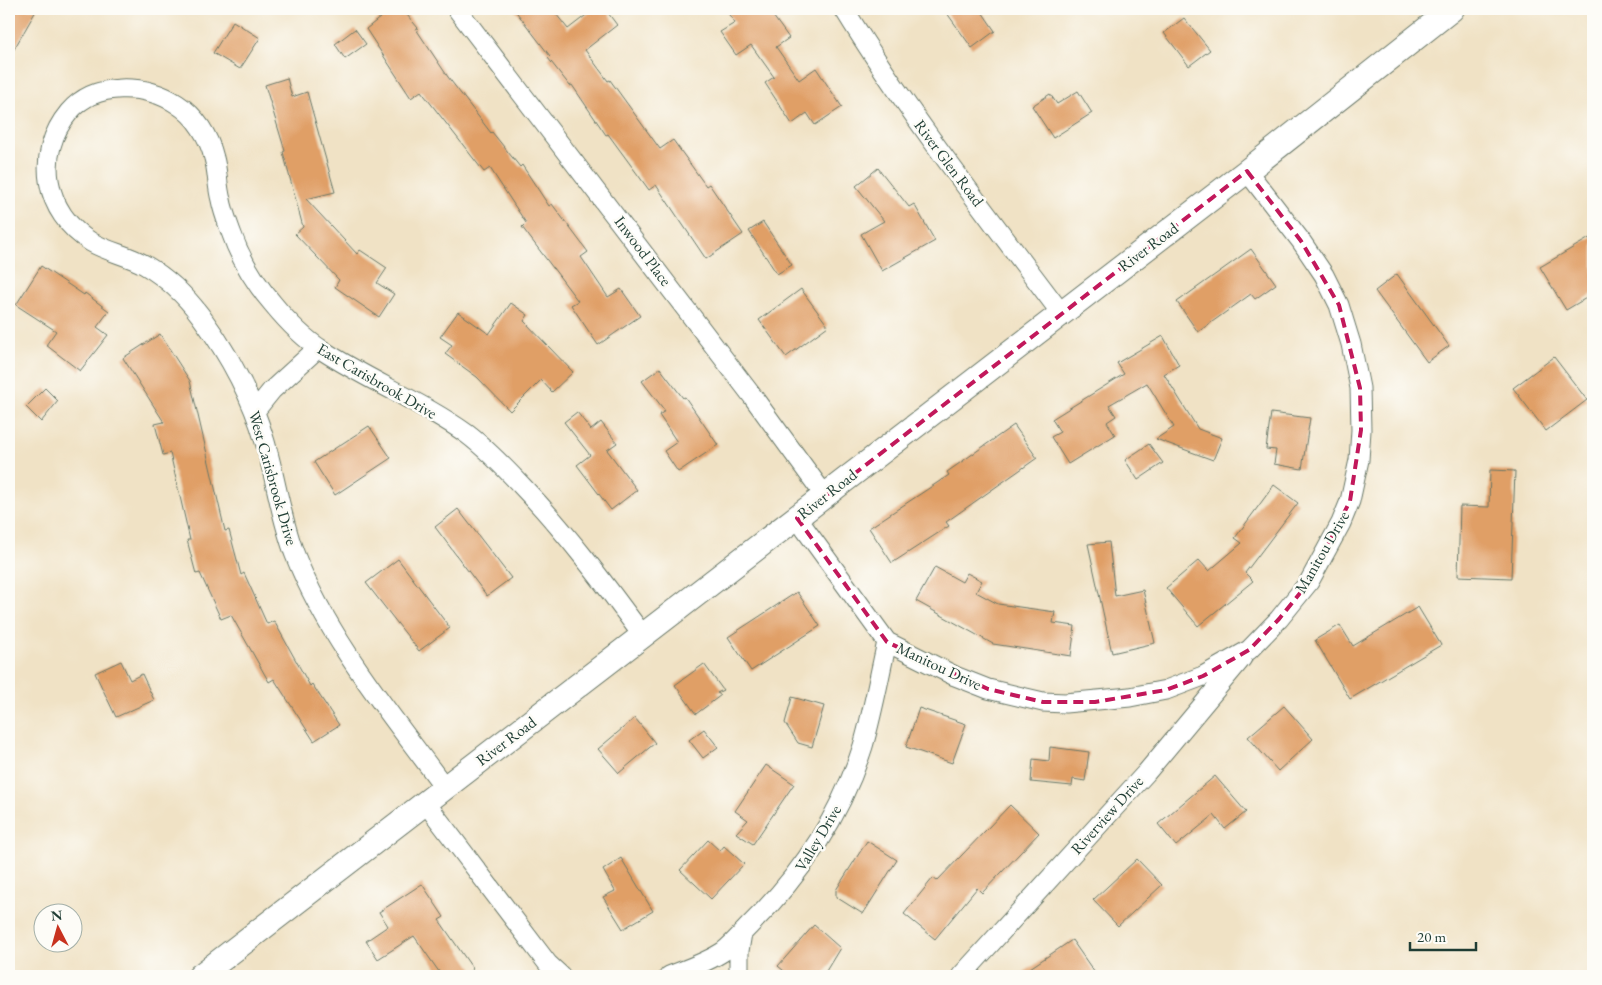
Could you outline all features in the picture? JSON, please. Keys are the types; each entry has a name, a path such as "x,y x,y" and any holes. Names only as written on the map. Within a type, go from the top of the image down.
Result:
{"street":[{"name":"Inwood Place","path":"458,9 753,396 825,496"},
{"name":"River Glen Road","path":"844,9 878,64 918,122 1061,313"},
{"name":"River Road","path":"200,976 1247,171 1452,9"},
{"name":"East Carisbrook Drive","path":"78,103 114,89 137,89 160,94 192,116 206,135 214,156 220,199 233,237 246,265 262,290 288,321 318,348 404,395 468,435 506,468 542,506 590,564 643,636"},
{"name":"West Carisbrook Drive","path":"78,103 68,113 56,131 49,151 48,172 51,194 61,214 76,231 94,244 141,262 164,277 185,296 203,319 234,368 255,411 295,554 318,606 350,657 445,788"},
{"name":"Manitou Drive","path":"797,518 887,642 955,676 988,689 1043,702 1065,704 1130,697 1166,690 1203,676 1249,650 1279,619 1309,582 1341,523 1350,501 1358,460 1361,430 1358,379 1351,344 1339,305 1324,275 1301,241 1247,171"},
{"path":"255,411 272,390 318,348"},
{"name":"Valley Drive","path":"669,976 693,967 723,951 777,899 803,866 836,811 856,767 887,642"},
{"name":"Riverview Drive","path":"961,976 1146,773 1249,650"},
{"path":"425,802 548,964 560,976"},
{"path":"738,976 742,933"}],"highlighted area":[{"path":"1247,171 1301,241 1339,305 1360,388 1361,430 1350,501 1309,582 1279,619 1249,650 1203,676 1166,690 1095,702 1043,702 988,689 887,642 797,518"}],"building":[{"path":"9,9 37,9 9,58"},
{"path":"391,9 402,9 418,28 416,29 448,77 491,133 520,167 522,165 549,206 552,204 588,252 581,257 608,297 621,289 640,316 598,345 571,305 578,301 522,227 526,223 490,168 484,172 421,91 411,98 366,29"},
{"path":"514,9 552,9 568,29 594,9 605,9 617,25 585,50 608,81 610,80 660,149 673,140 706,186 709,184 743,234 706,259 656,185 649,190 608,134 606,135 572,85 570,86 548,58 550,56"},
{"path":"725,9 768,9 789,38 776,47 799,80 816,68 842,107 815,125 807,113 792,124 765,83 774,77 751,45 736,55 720,32 735,23"},
{"path":"944,9 980,9 995,31 972,48"},
{"path":"1184,18 1210,50 1189,66 1164,33"},
{"path":"233,21 260,38 240,69 213,53"},
{"path":"355,29 366,44 345,59 335,44"},
{"path":"287,78 292,97 307,92 335,192 306,199 357,254 360,250 387,268 377,283 394,294 379,317 335,287 339,280 295,234 303,227 283,152 285,151 265,85"},
{"path":"1078,91 1092,113 1053,138 1032,106 1050,94 1057,104"},
{"path":"878,168 909,207 914,204 935,241 882,271 861,234 884,221 856,186"},
{"path":"763,222 792,265 777,274 749,231"},
{"path":"1593,236 1593,294 1566,310 1540,267"},
{"path":"1251,249 1276,284 1255,299 1251,294 1198,332 1177,302"},
{"path":"41,266 84,295 85,293 109,311 97,327 108,335 80,371 46,345 56,331 16,305"},
{"path":"1397,274 1449,346 1427,362 1375,291"},
{"path":"801,289 828,326 786,357 759,320"},
{"path":"511,303 528,315 524,321 573,372 552,392 541,380 510,411 477,377 445,354 452,345 440,337 458,312 489,334"},
{"path":"160,334 190,381 225,531 229,530 241,575 244,573 267,624 274,621 310,686 312,684 339,725 314,741 274,679 269,682 231,615 221,619 200,573 196,574 187,540 190,540 170,453 163,455 155,424 164,422 123,358"},
{"path":"1163,336 1179,365 1164,374 1198,429 1222,438 1213,460 1156,439 1174,427 1147,383 1109,405 1116,416 1107,422 1115,435 1068,464 1051,437 1060,432 1052,419 1124,374 1117,363"},
{"path":"1554,357 1587,400 1546,431 1513,388"},
{"path":"660,368 683,398 685,397 718,445 678,472 664,451 677,442 659,415 665,411 642,381"},
{"path":"45,388 58,401 41,422 26,407"},
{"path":"577,412 591,430 601,422 617,443 607,450 637,490 611,510 577,465 590,455 564,422"},
{"path":"1271,413 1310,418 1302,469 1274,464 1276,450 1266,449"},
{"path":"1014,425 1037,458 946,522 949,526 892,563 869,528 949,475 947,472"},
{"path":"369,426 391,458 335,495 314,462"},
{"path":"1149,444 1163,463 1138,480 1125,460"},
{"path":"1490,470 1515,471 1511,578 1458,576 1460,506 1489,507"},
{"path":"1274,485 1298,503 1245,573 1253,581 1198,626 1166,588 1199,560 1209,571 1242,543 1235,538"},
{"path":"458,509 511,578 487,596 435,527"},
{"path":"1109,542 1115,596 1143,590 1155,643 1112,653 1088,544"},
{"path":"398,559 450,628 419,651 366,583"},
{"path":"935,567 962,582 967,573 982,581 976,592 998,604 1055,612 1053,623 1075,626 1071,656 993,644 916,601"},
{"path":"797,592 820,626 751,671 728,637"},
{"path":"1418,607 1441,645 1350,699 1315,640 1340,625 1353,646"},
{"path":"121,661 130,680 142,674 154,700 116,717 95,673"},
{"path":"704,664 723,690 717,693 721,695 696,714 675,685"},
{"path":"792,697 824,706 812,747 798,743 785,723"},
{"path":"1284,706 1313,739 1278,771 1248,737"},
{"path":"919,708 966,724 952,763 906,747"},
{"path":"635,718 655,743 619,773 598,749"},
{"path":"704,729 718,747 703,758 689,740"},
{"path":"1050,747 1089,752 1085,781 1073,779 1072,786 1031,782 1033,759 1049,761"},
{"path":"766,765 794,784 753,844 736,833 748,820 735,811"},
{"path":"1215,776 1246,812 1225,829 1214,815 1176,846 1158,824"},
{"path":"1010,805 1039,833 982,893 977,888 935,939 904,914 933,878 937,881"},
{"path":"708,840 720,851 724,846 744,864 711,899 680,870"},
{"path":"867,841 897,860 863,914 836,897 836,890"},
{"path":"621,858 653,911 623,929 603,897 615,891 603,870"},
{"path":"1137,859 1162,885 1118,926 1093,900"},
{"path":"422,884 444,917 439,920 473,969 463,976 442,976 414,936 378,959 366,941 388,926 379,912"},
{"path":"814,925 840,948 823,976 790,976 778,966"},
{"path":"1072,940 1097,976 1018,976"}]}
